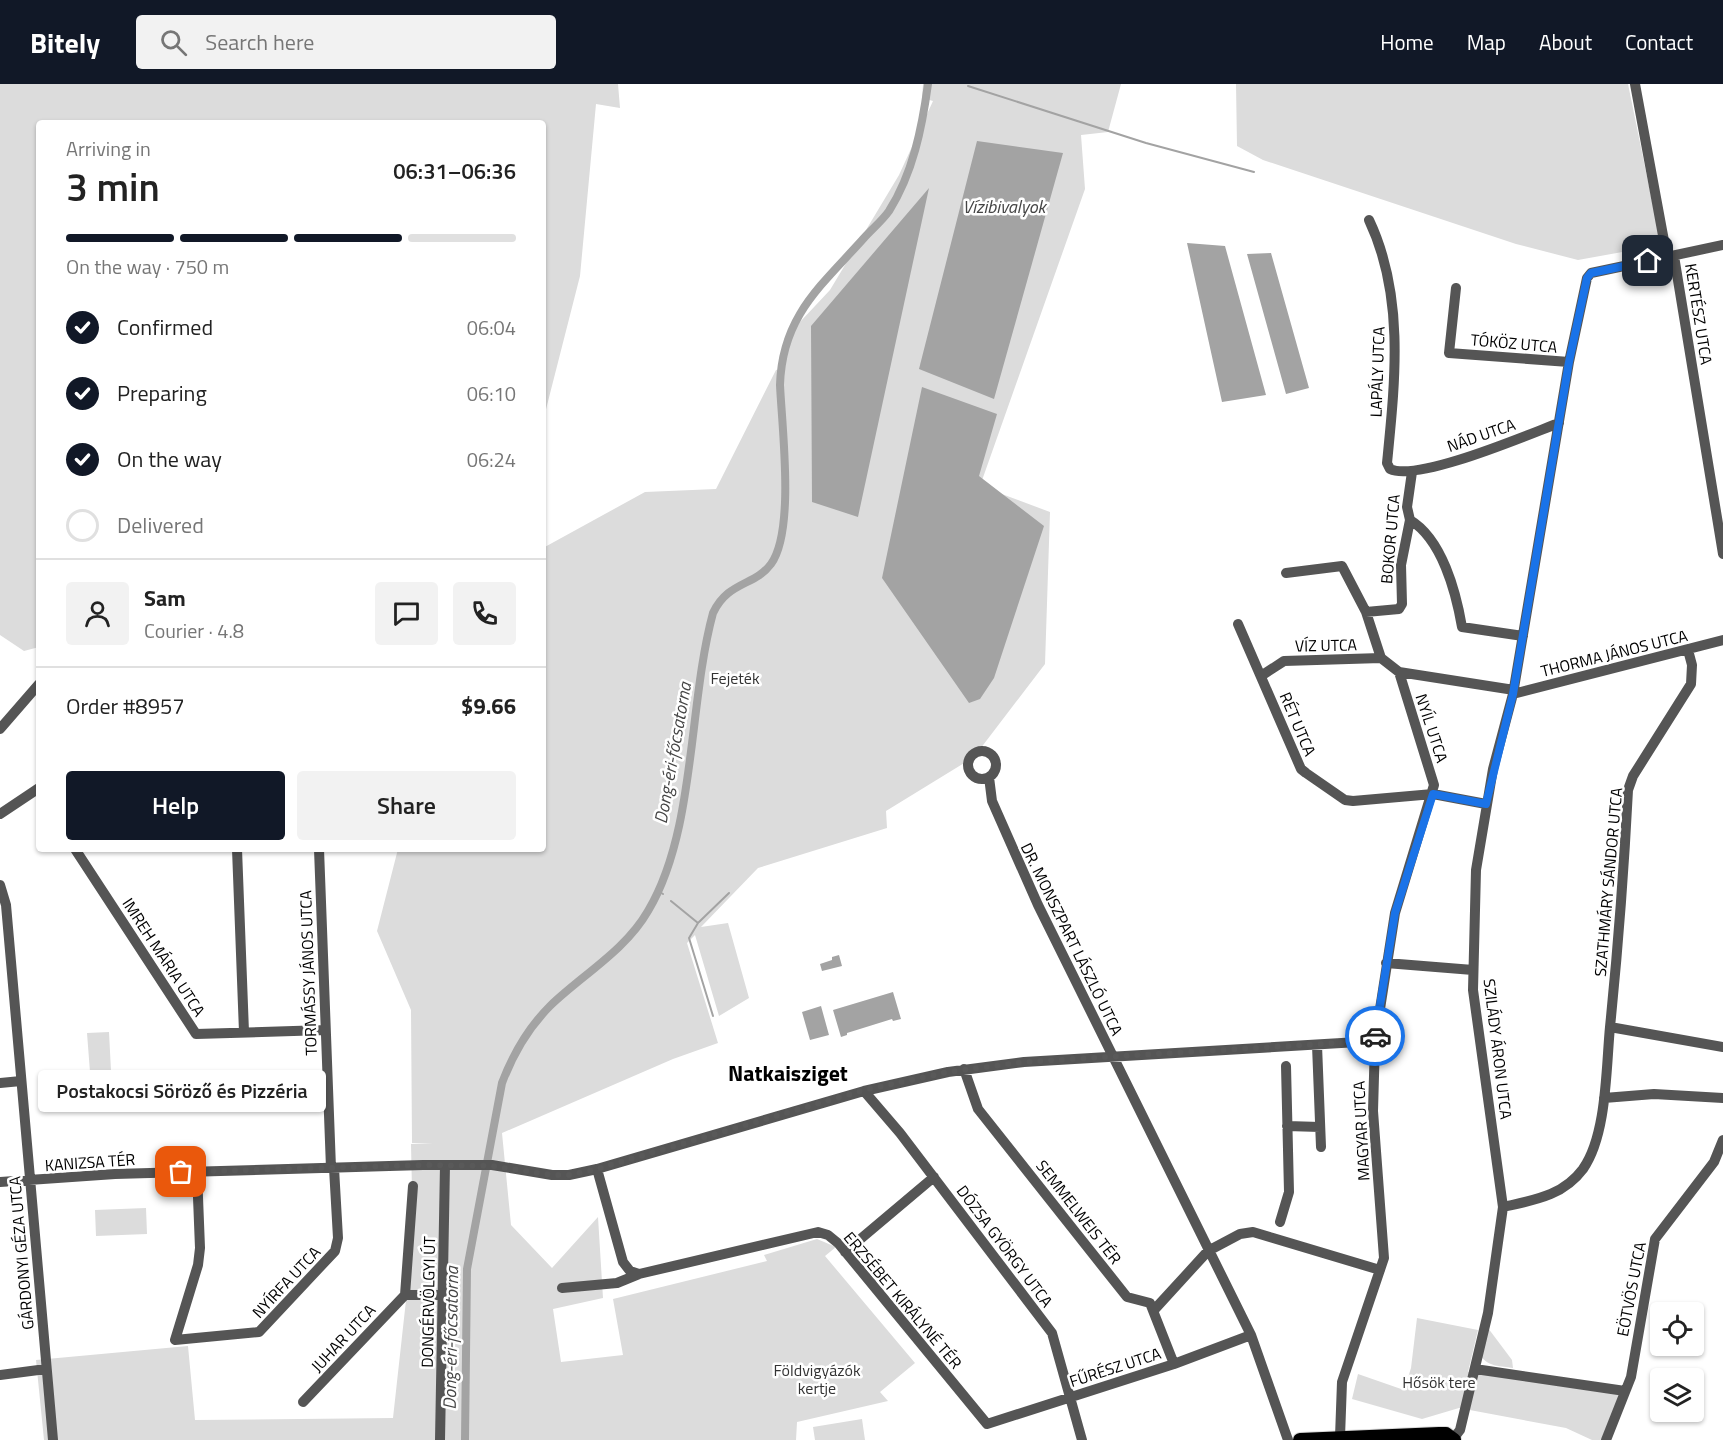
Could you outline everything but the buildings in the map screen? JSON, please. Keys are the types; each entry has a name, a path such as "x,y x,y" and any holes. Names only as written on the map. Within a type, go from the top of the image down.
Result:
{"main road":[{"path":"1300,1440 1446,1434 1454,1440"}],"street":[{"name":"KERTÉSZ UTCA","path":"1635,84 1671,256 1723,554"},
{"name":"LAPÁLY UTCA","path":"1369,220 1381,246 1396,342 1396,377 1387,463 1393,471 1412,472"},
{"path":"1671,256 1723,245"},
{"name":"SZILÁDY ÁRON UTCA","path":"1475,1369 1488,1313 1503,1207 1473,990 1474,890 1486,804 1514,692 1569,362 1587,278 1591,273 1671,256"},
{"name":"TÓKÖZ UTCA","path":"1456,288 1449,353 1569,362"},
{"name":"NÁD UTCA","path":"1412,472 1479,453 1559,423"},
{"name":"BOKOR UTCA","path":"1286,573 1342,566 1366,612 1396,610 1401,607 1401,565 1410,520 1407,507 1412,472"},
{"path":"1410,520 1433,540 1458,605 1462,627 1522,636"},
{"path":"1366,612 1380,658 1399,672 1514,692"},
{"path":"1238,624 1261,676"},
{"name":"THORMA JÁNOS UTCA","path":"1514,692 1723,640"},
{"name":"SZATHMÁRY SÁNDOR UTCA","path":"1503,1207 1546,1196 1574,1179 1592,1152 1604,1098 1621,914 1628,790 1633,776 1691,684 1692,665 1688,650"},
{"name":"VÍZ UTCA","path":"1261,676 1284,661 1380,658"},
{"name":"NYÍL UTCA","path":"1399,672 1433,780 1433,794"},
{"name":"RÉT UTCA","path":"1261,676 1301,769 1345,800 1433,794"},
{"path":"0,729 36,687"},
{"name":"DR. MONSZPART LÁSZLÓ UTCA","path":"989,777 992,801 1008,840 1112,1057 1251,1335 1288,1440"},
{"path":"0,814 36,793"},
{"path":"1433,794 1486,804"},
{"name":"MAGYAR UTCA","path":"1340,1437 1342,1382 1380,1270 1384,1241 1374,1111 1375,1041 1386,963 1395,913 1433,794"},
{"name":"IMREH MÁRIA UTCA","path":"77,852 196,1034 325,1030"},
{"path":"237,852 244,1032"},
{"name":"TORMÁSSY JÁNOS UTCA","path":"319,852 325,1030 333,1168"},
{"name":"GÁRDONYI GÉZA UTCA","path":"0,885 6,905 53,1440"},
{"path":"1386,963 1473,970"},
{"path":"0,975 12,974"},
{"path":"1610,1027 1723,1047"},
{"name":"KANIZSA TÉR","path":"0,1182 197,1172 477,1165 552,1175 569,1175 597,1169 864,1090 995,1064 1375,1041"},
{"path":"1317,1045 1321,1147"},
{"path":"1280,1222 1289,1192 1286,1066"},
{"name":"SEMMELWEIS TÉR","path":"964,1070 978,1109 1072,1229 1127,1297 1150,1303 1154,1310"},
{"path":"0,1083 21,1081"},
{"name":"DÓZSA GYÖRGY UTCA","path":"864,1090 934,1177 1052,1333 1082,1440"},
{"path":"1604,1098 1654,1094 1723,1098"},
{"path":"1287,1126 1320,1127"},
{"name":"EÖTVÖS UTCA","path":"1625,1391 1631,1377 1655,1239 1714,1162 1723,1140"},
{"name":"DONGÉRVÖLGYI ÚT","path":"440,1440 445,1166"},
{"name":"NYÍRFA UTCA","path":"197,1172 200,1248 198,1265 175,1340 259,1332 332,1257 338,1238 333,1168"},
{"path":"597,1169 622,1262 630,1271 639,1274"},
{"path":"845,1252 934,1177"},
{"path":"413,1186 405,1295 444,1295"},
{"name":"ERZSÉBET KIRÁLYNÉ TÉR","path":"562,1288 617,1283 639,1274 818,1232 828,1235 845,1252 987,1424"},
{"path":"1174,1364 1154,1310 1208,1251 1240,1234 1253,1232 1380,1270"},
{"name":"JUHAR UTCA","path":"303,1402 405,1295"},
{"name":"FŰRÉSZ UTCA","path":"987,1424 1174,1364 1251,1335"},
{"path":"0,1375 46,1369"},
{"path":"1454,1440 1460,1430 1475,1369 1625,1391 1606,1440"}],"green space":[{"path":"0,84 618,84 620,108 596,104 580,276 546,409 546,120 36,120 36,648 24,651 0,635"},
{"name":"Fejeték","path":"923,84 1121,84 1108,132 1081,135 1085,189 980,486 1050,512 1045,664 974,757 886,811 887,828 758,868 701,927 728,923 749,998 719,1016 695,935 687,943 718,1043 673,1059 502,1133 511,1225 552,1268 598,1217 603,1298 553,1309 561,1362 623,1355 613,1299 767,1261 764,1255 817,1239 836,1247 825,1256 915,1363 880,1392 888,1401 797,1422 796,1440 44,1440 36,1360 188,1346 195,1420 393,1418 413,1237 411,1144 433,1143 412,1143 411,1010 377,931 397,852 546,852 546,546 645,492 716,489 776,370 785,368 784,339 830,290 899,175 933,101 922,98"},
{"path":"1236,84 1628,84 1661,245 1578,260 1516,244 1263,160 1237,146"},
{"path":"109,1032 111,1071 90,1072 87,1033"},
{"path":"146,1208 147,1234 96,1236 95,1210"},
{"name":"Hősök tere","path":"1417,1318 1478,1330 1468,1372 1620,1393 1601,1440 1592,1440 1566,1428 1459,1408 1422,1419 1352,1399 1358,1374 1404,1390 1411,1368"},
{"path":"1488,1328 1512,1360 1513,1368 1491,1364 1481,1356"},
{"path":"862,1419 865,1440 815,1440 813,1427"}],"water":[{"name":"Vízibivalyok","path":"977,141 1063,153 994,399 919,369"},
{"path":"929,188 858,517 812,502 811,326"},
{"path":"1187,243 1225,246 1266,395 1222,402"},
{"path":"1271,253 1309,388 1286,394 1247,254"},
{"path":"922,387 997,414 979,476 1044,526 994,678 980,699 969,703 882,578"},
{"path":"839,955 842,966 822,971 820,964"},
{"path":"893,992 901,1019 893,1021 892,1019 841,1037 833,1010"},
{"path":"821,1006 829,1035 810,1040 802,1012"}],"waterway":[{"name":"Dong-éri-főcsatorna","path":"465,1440 467,1269 502,1083 516,1052 535,1023 550,1006 627,938 648,911 664,879 675,844 683,806 699,687 713,613 726,595 765,571 771,564 778,549 783,528 785,478 780,385 782,361 788,340 796,321 819,287 889,211 904,181 915,150 928,84"},
{"path":"968,86 1146,143 1254,172"},
{"name":"Dong-éri-főcsatorna","path":"658,891 663,894"},
{"path":"699,922 729,893"},
{"path":"671,901 698,923 689,938 713,1016"}],"way so far":[{"path":"181,1172 423,1165 492,1166 516,1171 569,1175 597,1169 864,1090 948,1072 995,1064 1375,1041 1375,1036"}],"place":[{"name":"Postakocsi Söröző és Pizzéria","path":"181,1172"}],"district":[{"name":"Natkaisziget","path":"788,1073"}],"route":[{"path":"1375,1036 1395,913 1433,794 1486,804 1513,694 1569,362 1587,278 1591,273 1648,261"}],"park label":[{"name":"Földvigyázók kertje","path":"817,1379"}]}
